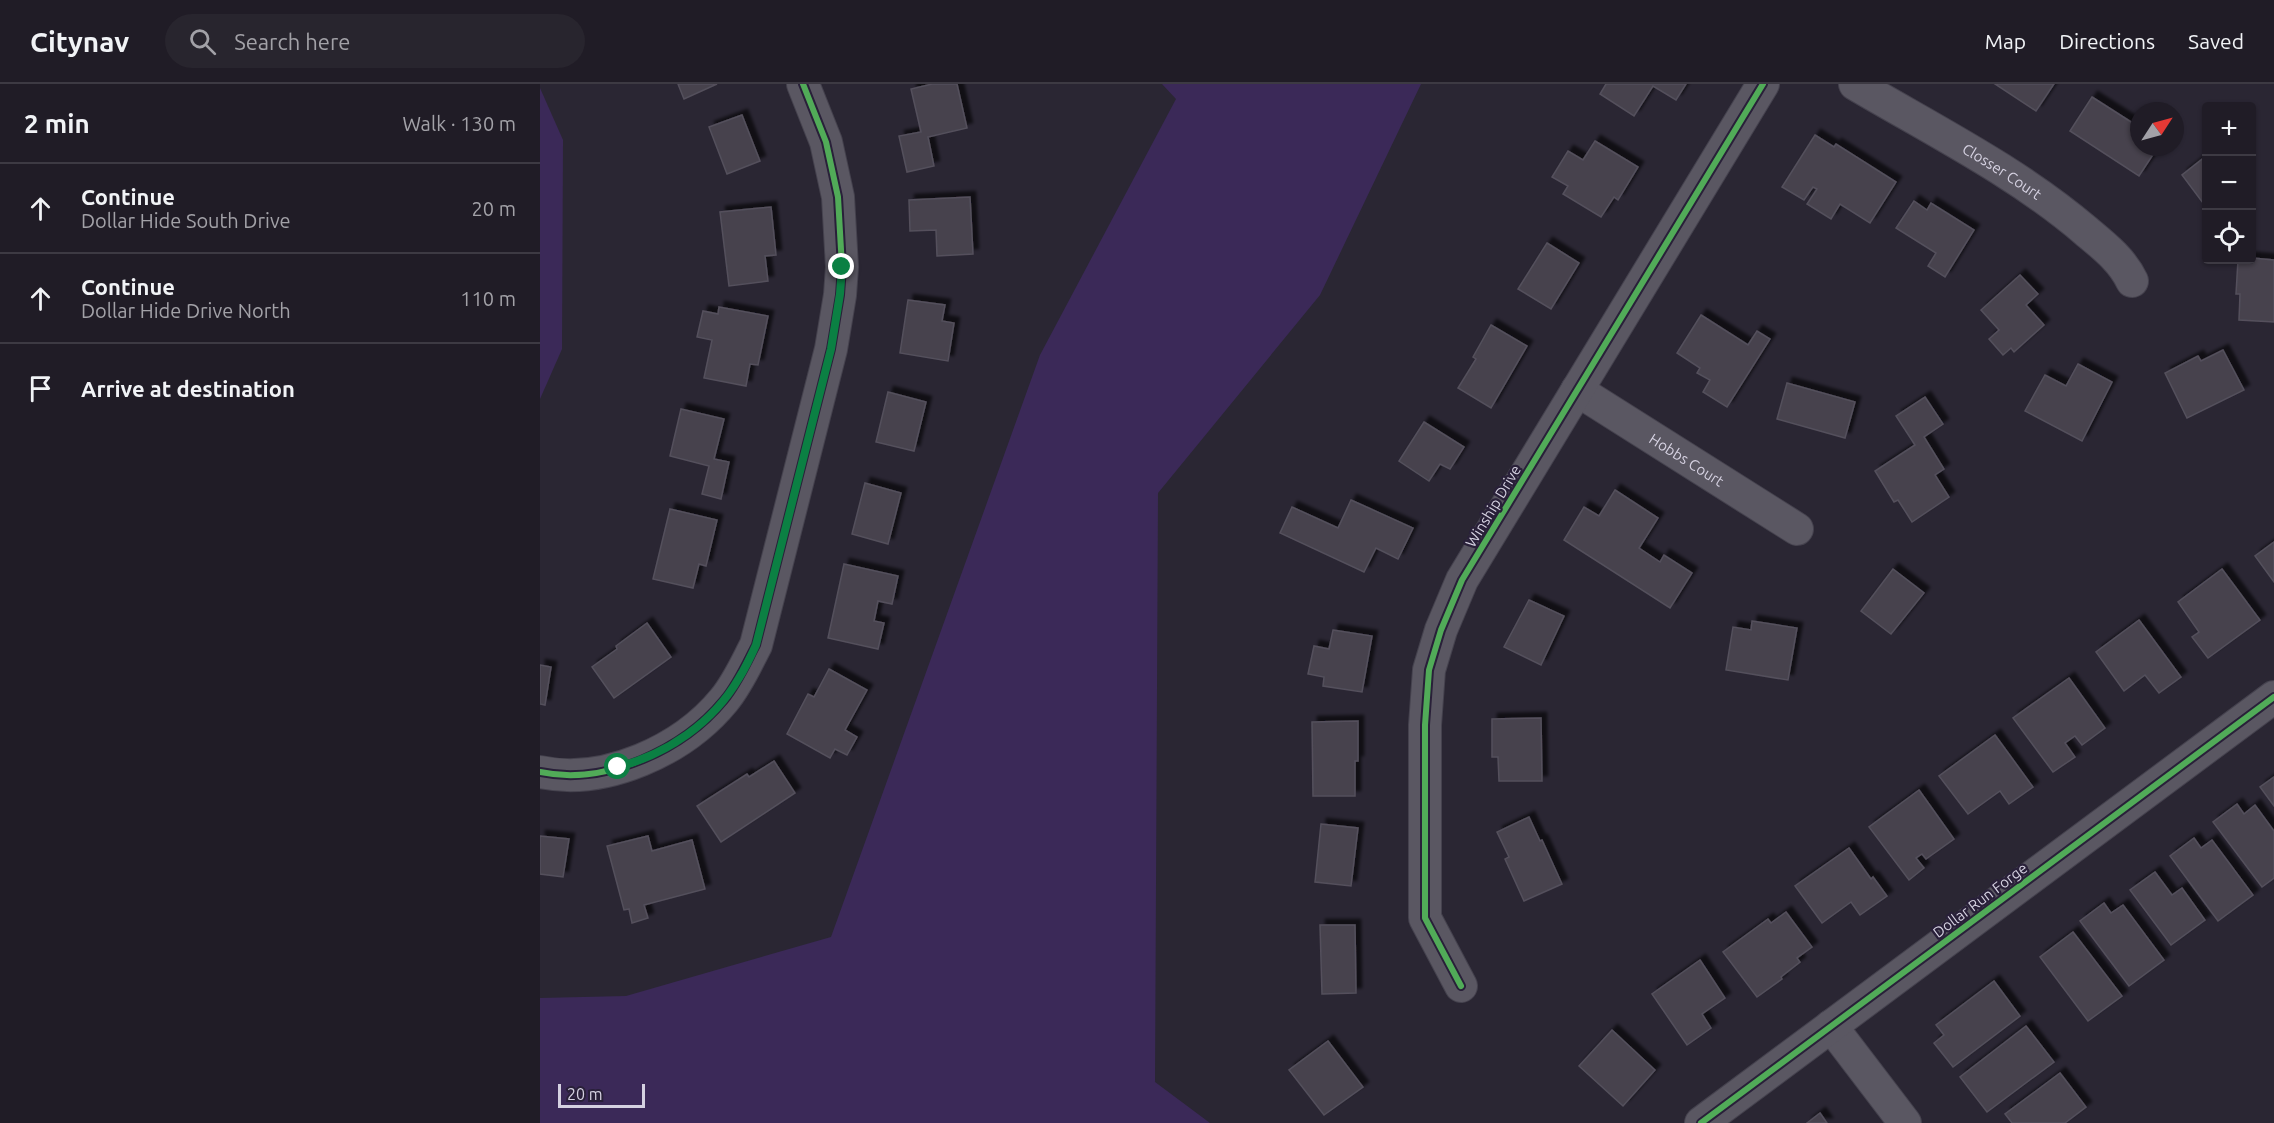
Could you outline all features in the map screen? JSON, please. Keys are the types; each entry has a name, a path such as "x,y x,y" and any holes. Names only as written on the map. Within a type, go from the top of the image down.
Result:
{"street":[{"path":"540,772 590,773 625,766 658,753 695,728 723,701 738,680 756,645 836,323 842,267 838,197 826,142 802,84"},
{"name":"Winship Drive","path":"1461,986 1425,918 1425,725 1429,670 1440,630 1455,593 1763,84"},
{"name":"Closser Court","path":"1855,84 2031,189 2064,212 2104,246 2126,269 2132,281"},
{"name":"Hobbs Court","path":"1577,390 1797,529"},
{"name":"Dollar Run Forge","path":"1701,1123 2274,697"},
{"path":"1831,1026 1905,1123"}],"shaded area":[{"path":"1162,84 1421,84 1320,295 1158,493 1155,1082 1210,1123 540,1123 540,998 626,996 831,937 1040,355 1176,99"},
{"path":"540,88 563,140 562,349 540,399"}],"building":[{"path":"678,84 717,84 684,99"},
{"path":"932,84 957,84 967,128 928,137 934,166 907,172 899,136 921,132 911,89"},
{"path":"1606,84 1686,84 1676,100 1653,86 1634,116 1600,94"},
{"path":"1995,84 2054,84 2036,111"},
{"path":"2092,97 2130,121 2130,156 2152,156 2139,176 2070,131"},
{"path":"742,115 760,161 727,174 709,127"},
{"path":"1815,135 1834,147 1836,144 1896,182 1870,223 1840,204 1831,219 1807,204 1817,189 1813,187 1804,200 1782,187"},
{"path":"1595,141 1638,167 1618,200 1614,197 1601,217 1563,194 1568,186 1552,177 1568,151 1583,160"},
{"path":"2202,159 2202,202 2182,175"},
{"path":"970,197 973,254 937,256 936,230 910,231 909,200"},
{"path":"1914,201 1927,210 1931,203 1974,230 1945,277 1928,266 1936,253 1896,228"},
{"path":"771,207 776,255 765,256 768,281 729,286 720,212"},
{"path":"1547,243 1579,263 1551,309 1518,289"},
{"path":"2256,258 2274,260 2274,322 2239,320 2240,294 2236,294 2238,264 2256,264"},
{"path":"2020,275 2038,294 2026,305 2044,325 2014,352 2011,348 2003,355 1989,339 1999,330 1981,310"},
{"path":"908,300 945,305 942,321 954,323 948,361 900,353"},
{"path":"719,307 768,316 758,365 750,364 746,386 704,378 712,340 697,337 703,311 718,314"},
{"path":"1701,315 1748,345 1757,331 1770,339 1727,407 1703,392 1710,380 1697,373 1700,368 1677,353"},
{"path":"1491,325 1527,346 1491,408 1458,388 1476,359 1473,357"},
{"path":"2223,350 2244,390 2187,418 2165,373 2198,356 2201,361"},
{"path":"2078,364 2112,382 2082,441 2025,411 2045,375 2066,386"},
{"path":"1787,383 1855,402 1845,438 1777,419"},
{"path":"888,392 926,402 914,451 876,442"},
{"path":"1925,397 1943,424 1924,437 1944,469 1935,475 1949,497 1912,522 1898,500 1894,502 1875,471 1915,445 1896,416"},
{"path":"681,409 724,419 714,459 729,462 721,499 702,494 709,466 670,456"},
{"path":"1424,422 1464,447 1450,469 1440,464 1429,481 1399,461"},
{"path":"865,483 901,493 888,544 852,534"},
{"path":"1615,490 1658,518 1639,548 1660,562 1664,555 1692,573 1670,608 1564,540 1584,507 1599,516"},
{"path":"1351,500 1413,528 1398,559 1376,548 1364,572 1280,533 1292,507 1338,528"},
{"path":"670,509 717,520 706,566 699,564 693,588 653,579"},
{"path":"2274,542 2274,582 2255,556"},
{"path":"844,564 898,576 892,604 878,601 874,621 884,623 878,649 828,638"},
{"path":"1893,569 1924,593 1891,634 1861,611"},
{"path":"2222,569 2260,620 2208,658 2192,637 2199,632 2178,602"},
{"path":"1529,600 1564,616 1541,665 1504,647"},
{"path":"2139,620 2181,677 2159,693 2145,675 2124,691 2096,652"},
{"path":"1752,621 1797,628 1788,680 1726,670 1733,627 1751,630"},
{"path":"647,623 671,657 614,698 592,667"},
{"path":"1333,630 1372,636 1362,692 1323,686 1324,677 1308,674 1314,646 1329,649"},
{"path":"540,665 551,667 545,705 540,704"},
{"path":"829,669 867,690 845,730 857,737 847,755 835,749 830,758 787,734 808,694 814,697"},
{"path":"2069,678 2105,728 2082,745 2075,736 2065,743 2075,757 2053,772 2013,718"},
{"path":"1541,718 1542,781 1499,781 1498,757 1492,757 1492,719"},
{"path":"1358,721 1355,796 1313,796 1312,722"},
{"path":"1995,735 2033,787 2009,804 2000,791 1968,814 1939,776"},
{"path":"774,761 795,793 721,842 697,806 747,774 749,777"},
{"path":"2274,777 2274,806 2260,787"},
{"path":"1919,790 1954,839 1926,859 1922,854 1916,858 1924,868 1909,880 1869,827"},
{"path":"2237,804 2244,814 2255,805 2274,831 2274,878 2262,887 2213,822"},
{"path":"1529,817 1562,884 1524,901 1505,859 1509,857 1497,832"},
{"path":"1321,824 1358,828 1351,886 1315,882"},
{"path":"540,836 569,839 563,877 540,874"},
{"path":"648,836 652,851 692,840 705,889 644,905 648,918 632,923 629,909 624,910 607,846"},
{"path":"2194,838 2201,848 2212,840 2253,895 2218,921 2170,856"},
{"path":"1849,848 1871,879 1873,877 1887,896 1860,915 1851,902 1822,923 1795,886"},
{"path":"2155,872 2172,895 2182,888 2205,920 2171,945 2130,890"},
{"path":"2104,903 2111,913 2123,905 2164,960 2129,986 2080,921"},
{"path":"1786,912 1812,947 1797,958 1800,962 1781,977 1782,979 1757,997 1723,952 1768,919 1771,923"},
{"path":"1320,925 1355,925 1356,993 1322,994"},
{"path":"2073,932 2122,996 2088,1021 2040,957"},
{"path":"1700,960 1725,998 1702,1014 1711,1028 1687,1045 1652,994"},
{"path":"1994,981 2020,1016 1953,1067 1934,1043 1944,1035 1936,1025"},
{"path":"2026,1026 2054,1062 1987,1112 1960,1077"},
{"path":"1612,1030 1655,1070 1623,1106 1579,1066"},
{"path":"1328,1041 1363,1087 1324,1115 1289,1070"},
{"path":"2060,1073 2086,1107 2065,1123 2012,1123 2005,1114"},
{"path":"1820,1113 1827,1123 1807,1123"}],"cycle path":[{"path":"540,772 565,775 590,774 616,769 665,748 707,718 724,700 738,680 756,645 831,349 840,295 842,267 838,197 826,142 803,84"},
{"path":"1461,986 1425,918 1425,725 1429,670 1441,630 1462,580 1763,84"},
{"path":"1701,1123 2274,697"}],"route":[{"path":"618,767 658,753 683,738 705,720 738,680 756,645 831,349 842,267"}]}
